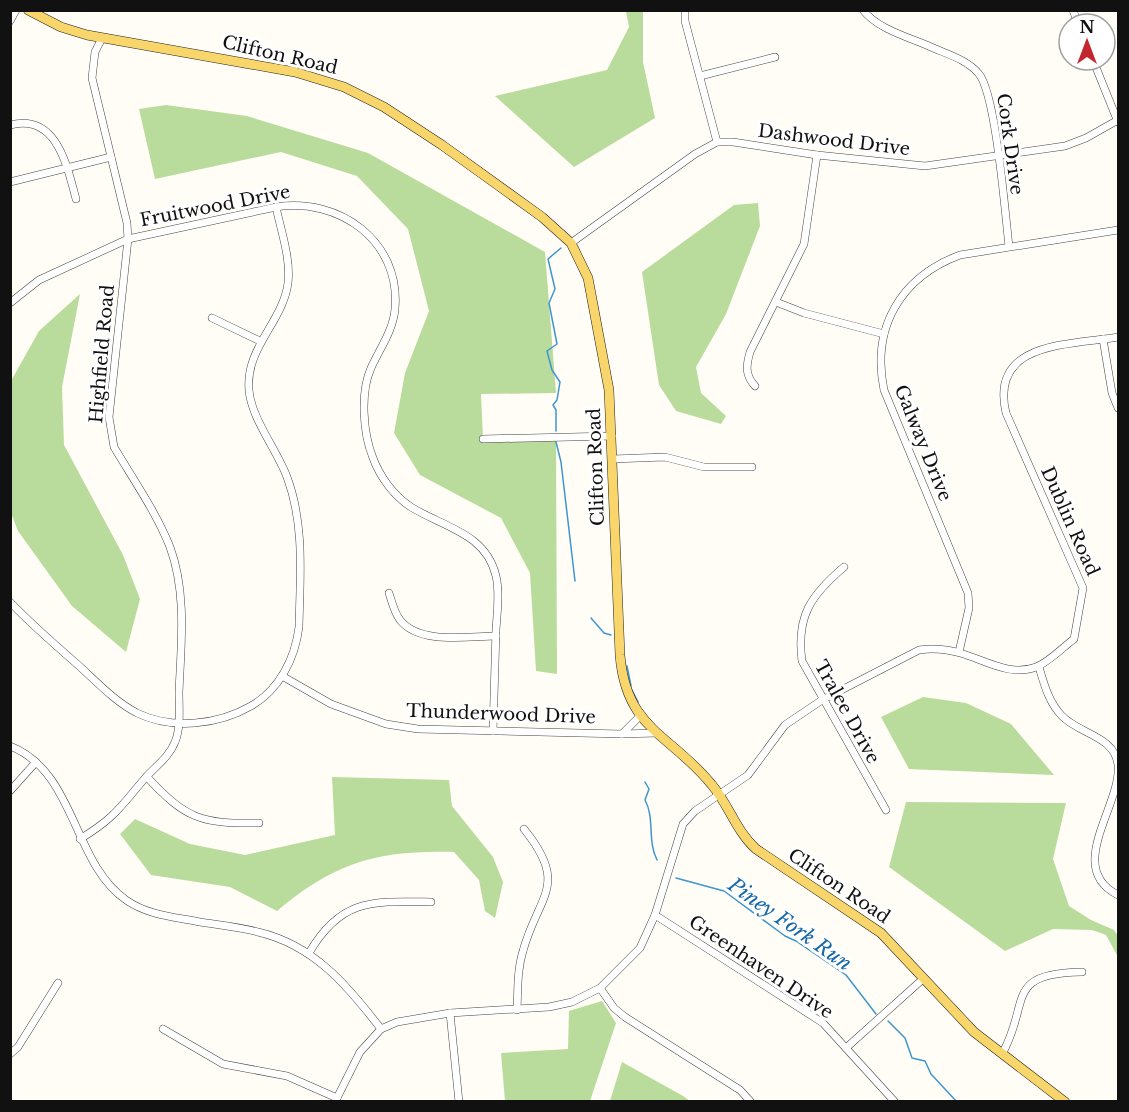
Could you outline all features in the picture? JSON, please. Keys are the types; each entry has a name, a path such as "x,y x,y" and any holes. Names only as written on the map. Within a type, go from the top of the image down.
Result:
{"main road":[{"name":"Clifton Road","path":"28,10 68,30 295,72 344,87 390,111 442,145 548,222 571,243 588,278 609,390 621,666 625,690 639,716 694,766 720,796 740,831 756,849 874,928 974,1032 1065,1101"}],"street":[{"path":"10,21 16,10"},
{"path":"571,243 694,154 717,142 685,21 685,10"},
{"name":"Cork Drive","path":"863,10 879,24 966,63 979,73 988,93 1009,246"},
{"name":"Highfield Road","path":"80,839 105,824 118,812 147,777 168,757 176,740 181,619 176,570 160,527 114,447 110,433 109,417 129,239 92,78 95,52 102,38"},
{"path":"700,76 775,57"},
{"path":"1098,72 1118,121"},
{"name":"Dashwood Drive","path":"717,142 733,142 817,155 925,166 1065,146 1118,121"},
{"path":"10,125 26,123 49,133 56,140 68,168 76,199"},
{"path":"755,386 748,379 746,366 750,352 804,244 817,155"},
{"path":"10,182 111,157"},
{"name":"Fruitwood Drive","path":"10,303 39,280 129,239 276,207 297,204 331,210 361,228 383,255 390,271 395,309 392,325 370,370 367,385 365,401 372,456 386,483 410,507 460,531 483,549 496,576 493,731"},
{"path":"10,602 29,622 121,703 153,719 178,723 210,722 234,716 269,692 282,676 297,641 299,627 298,520 287,478 252,405 249,391 249,375 260,341 284,300 288,285 289,267 276,207"},
{"name":"Galway Drive","path":"959,652 969,608 968,593 884,390 880,370 884,334 899,301 922,274 940,262 960,255 1009,246 1119,230"},
{"path":"776,302 804,313 884,334"},
{"path":"212,318 260,341"},
{"name":"Dublin Road","path":"1038,667 1074,639 1083,588 1006,413 1003,387 1015,364 1027,354 1042,348 1119,337"},
{"path":"1103,339 1112,393 1119,408"},
{"path":"483,439 612,436"},
{"path":"613,459 665,457 704,467 752,467"},
{"name":"Tralee Drive","path":"844,567 815,593 806,610 799,641 802,661 886,810"},
{"path":"389,593 399,619 417,633 430,636 496,636"},
{"path":"163,1029 223,1064 287,1076 336,1100 360,1052 381,1029 414,1017 517,1010 572,1002 600,988 640,948 655,915 683,824 695,811 720,796 759,763 785,725 822,700 919,650 934,648 959,652 1005,669 1024,670 1038,667 1047,692 1059,713 1075,727 1105,742 1117,760 1118,776 1095,858 1101,880 1119,895"},
{"name":"Thunderwood Drive","path":"282,676 331,704 386,724 418,729 656,733"},
{"path":"622,734 639,716"},
{"path":"10,746 36,762 57,789 98,874 128,903 148,912 259,932 309,953 354,993 381,1029"},
{"path":"10,791 36,762"},
{"path":"147,777 173,803 200,819 219,824 259,823"},
{"path":"517,1010 519,968 523,948 545,898 547,882 545,860 541,849 524,829"},
{"path":"309,953 326,928 347,910 368,903 431,902"},
{"name":"Greenhaven Drive","path":"655,915 823,1023 895,1101"},
{"path":"1002,1054 1026,987 1038,978 1052,973 1082,972"},
{"path":"846,1048 924,978"},
{"path":"10,1054 18,1047 58,983"},
{"path":"600,988 614,1008 625,1017 740,1090 751,1101"},
{"path":"450,1013 459,1101"}],"green space":[{"path":"626,11 643,11 643,62 655,118 574,167 495,96 607,70 629,27"},
{"path":"166,105 247,116 368,153 545,252 556,393 481,394 483,439 556,441 557,674 536,671 530,573 501,518 420,475 394,433 405,373 429,311 408,229 357,176 281,152 155,179 139,109"},
{"path":"758,203 760,226 726,314 696,367 701,393 726,416 721,424 676,411 659,385 642,272 734,205"},
{"path":"80,294 62,387 64,445 123,555 140,599 126,652 72,606 18,531 11,513 11,381 39,331"},
{"path":"923,697 966,703 1011,724 1054,775 909,769 881,717"},
{"path":"332,777 449,780 452,806 493,857 503,882 495,918 485,911 479,880 454,852 402,853 359,862 318,881 277,911 230,887 151,875 120,834 135,819 190,844 245,855 335,835"},
{"path":"906,802 1066,803 1053,859 1069,906 1091,920 1114,930 1118,936 1118,957 1106,935 1092,930 1053,929 1005,951 889,867"},
{"path":"602,1001 616,1023 590,1101 505,1101 501,1053 568,1049 569,1011"},
{"path":"622,1062 683,1096 690,1101 610,1101"}],"waterway":[{"path":"556,431 556,410 553,405 557,400 560,382 552,370 547,351 557,344 549,303 555,289 548,259 561,248"},
{"name":"Piney Fork Run","path":"556,442 561,462 575,581"},
{"name":"Piney Fork Run","path":"591,618 604,633 611,635"},
{"name":"Piney Fork Run","path":"627,666 631,686"},
{"name":"Piney Fork Run","path":"632,690 638,702"},
{"name":"Piney Fork Run","path":"645,782 649,789 645,800 650,814 652,845 657,860"},
{"name":"Piney Fork Run","path":"676,878 724,891 785,936 846,975 876,1014"},
{"name":"Piney Fork Run","path":"888,1021 905,1038 912,1058 925,1061 931,1074 957,1102"}]}
